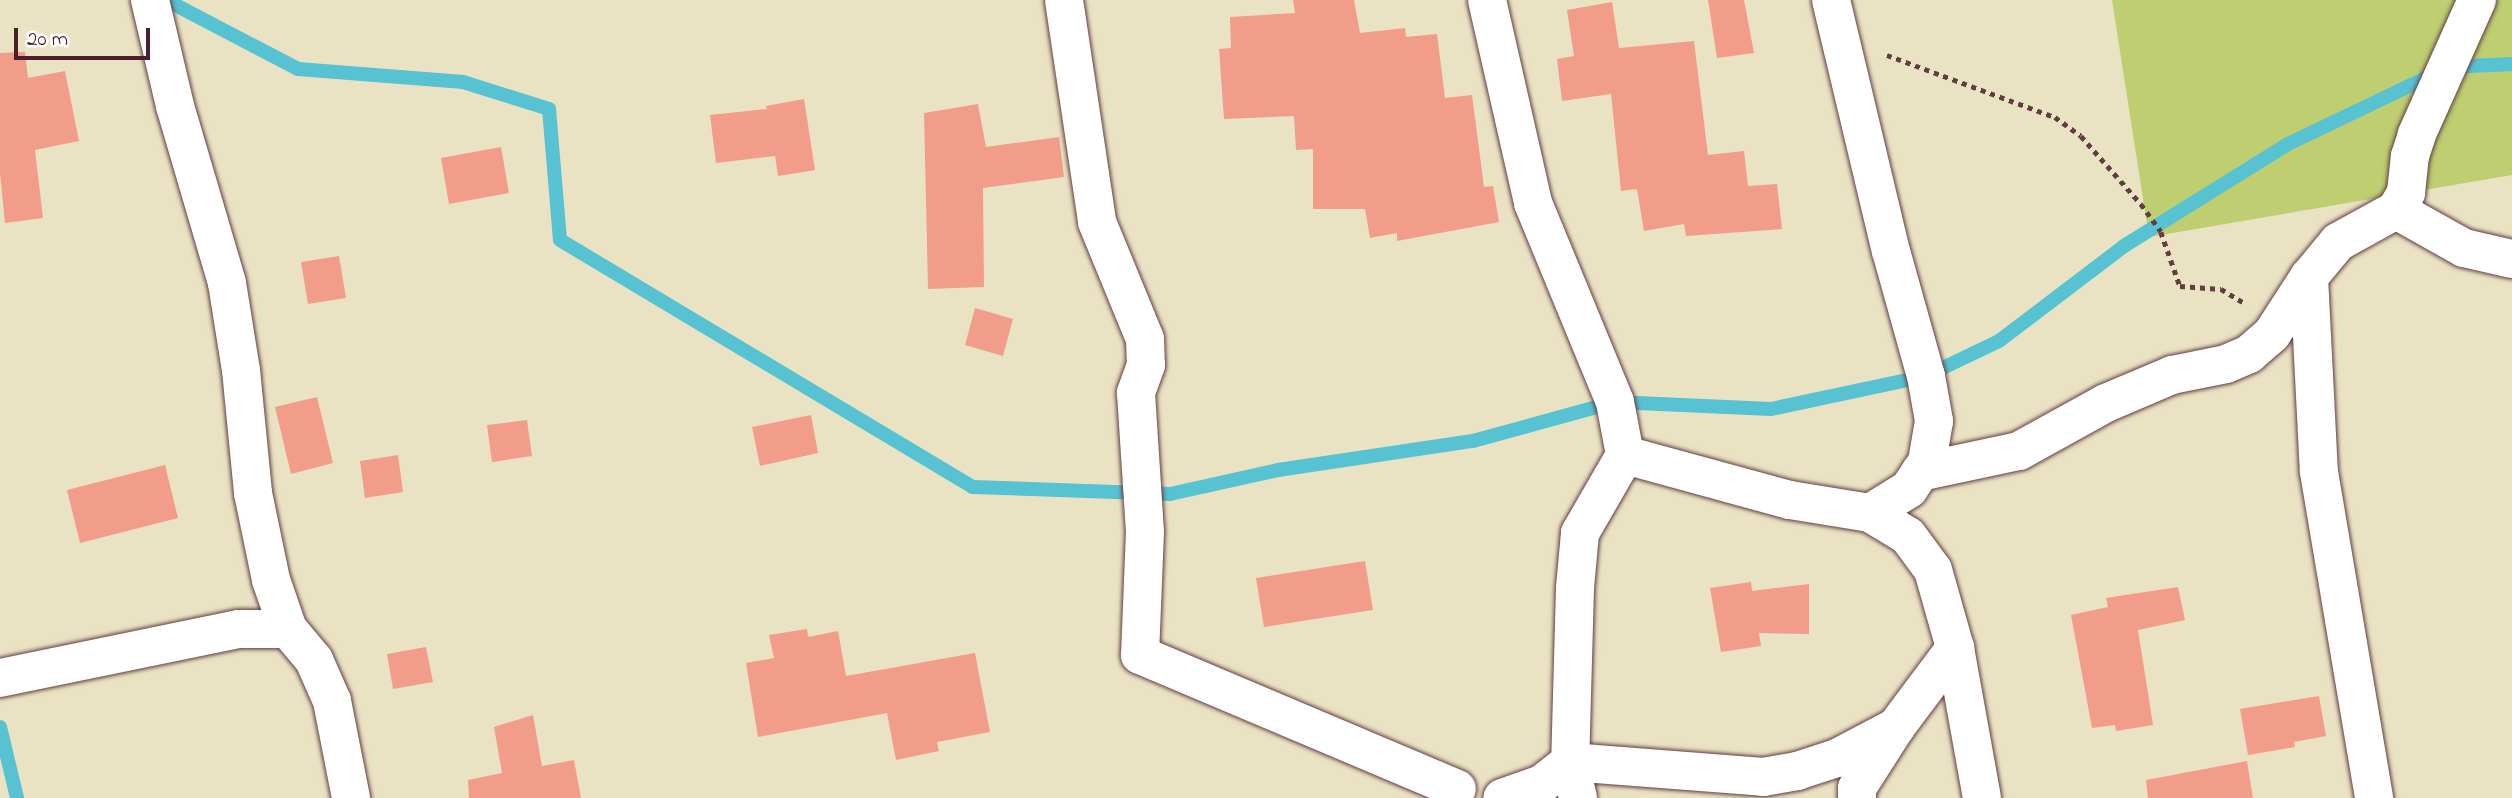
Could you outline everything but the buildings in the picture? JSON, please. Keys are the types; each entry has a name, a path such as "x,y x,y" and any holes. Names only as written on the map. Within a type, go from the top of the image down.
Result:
{"street":[{"path":"150,0 174,106 227,283 242,370 253,493 271,580 288,629 314,660 332,701 351,798"},
{"path":"1064,0 1097,222 1145,339 1146,365 1136,393 1145,531 1140,655 1449,795"},
{"path":"1487,0 1533,203 1615,402 1625,455 1580,533 1575,588 1574,780"},
{"path":"1831,0 1891,251 1928,387 1934,421 1927,462 1909,489 1870,513"},
{"path":"1920,472 2019,451 2106,403 2161,380 2226,364 2249,354 2272,334 2309,277 2337,243 2396,210 2406,193 2410,156 2417,134 2477,0"},
{"path":"2396,210 2463,248 2512,259"},
{"path":"2309,277 2319,472 2374,798"},
{"path":"1625,455 1790,500 1870,513 1908,536 1933,570 1955,648 1982,798"},
{"path":"0,678 239,629 288,629"},
{"path":"1857,798 1857,788 1896,727 1955,648"},
{"path":"1502,798 1542,784 1574,780 1763,777 1797,771 1837,758 1896,727"},
{"path":"1416,798 1449,795"}],"path":[{"path":"1840,38 2054,117 2081,136 2141,204 2161,232 2180,286 2221,289 2259,311 2282,319"}],"green space":[{"path":"2112,0 2512,0 2512,175 2149,237"}],"waterway":[{"path":"166,0 298,69 463,82 549,109 560,240 972,487 1170,494 1278,470 1473,441 1615,402 1771,409 1926,376 1999,341 2124,246 2286,145 2449,67 2512,64"},
{"path":"0,727 17,798"}]}
